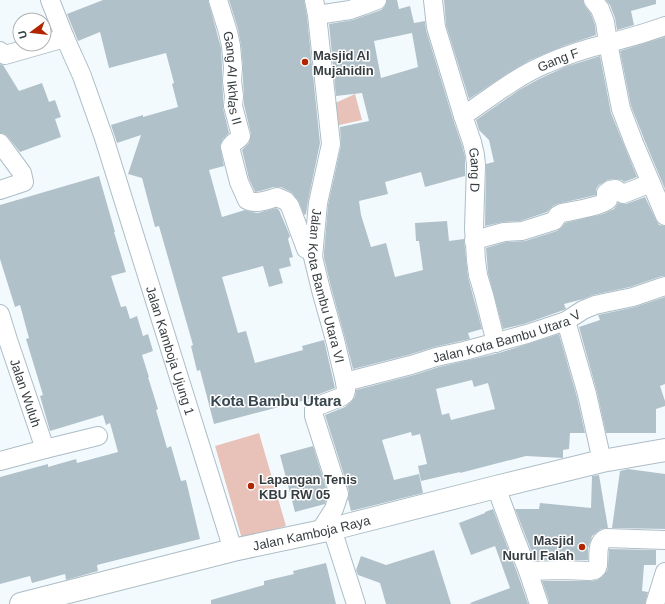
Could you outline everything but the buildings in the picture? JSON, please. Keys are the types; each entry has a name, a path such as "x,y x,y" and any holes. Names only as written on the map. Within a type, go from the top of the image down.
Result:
{"street":[{"name":"Jalan Kamboja Ujung 1","path":"50,0 64,38 82,76 108,152 233,550"},
{"name":"Gang Al Ikhlas II","path":"218,0 231,46 234,96 233,106 241,136 232,142 230,147 240,182 247,200 252,202 260,202 277,197 286,201 290,206 306,249"},
{"path":"315,8 350,10 377,0"},
{"name":"Gang D","path":"433,0 436,27 472,142 476,160 474,241 478,275 496,342"},
{"path":"593,0 600,9 603,18 621,108 634,144 665,216"},
{"name":"Jalan Kota Bambu Utara VI","path":"315,8 332,144 318,203 313,257 345,382"},
{"name":"Gang F","path":"463,116 520,76 544,64 665,26"},
{"path":"0,51 5,55 64,38"},
{"path":"0,143 22,173 24,182 0,190"},
{"path":"474,241 504,232 522,231 545,224 554,221 558,215 562,213 607,202 608,200 606,193 610,190 616,189 623,194 650,183"},
{"name":"Jalan Kota Bambu Utara V","path":"345,382 496,342 566,321 583,310 604,303 632,298 665,286"},
{"name":"Jalan Wuluh","path":"0,314 4,341 45,449"},
{"path":"566,321 587,394 602,461"},
{"path":"345,382 345,394 341,398 318,406 314,410 314,416 339,494 326,530 356,604"},
{"path":"0,461 98,436"},
{"name":"Jalan Kamboja Raya","path":"21,604 233,550 326,530 496,486 602,461 665,450"},
{"path":"496,486 539,604"},
{"path":"528,571 595,570 598,565 600,542 606,538 665,540"},
{"path":"655,604 665,572"}],"shaded area":[{"path":"355,94 362,120 335,126 331,105"},
{"name":"Lapangan Tenis KBU RW 05","path":"259,433 286,526 242,539 215,446"}],"place":[{"name":"Masjid Al Mujahidin","path":"305,62"},
{"name":"Lapangan Tenis KBU RW 05","path":"251,486"},
{"name":"Masjid Nurul Falah","path":"582,547"}],"district":[{"name":"Kota Bambu Utara","path":"276,400"}]}
